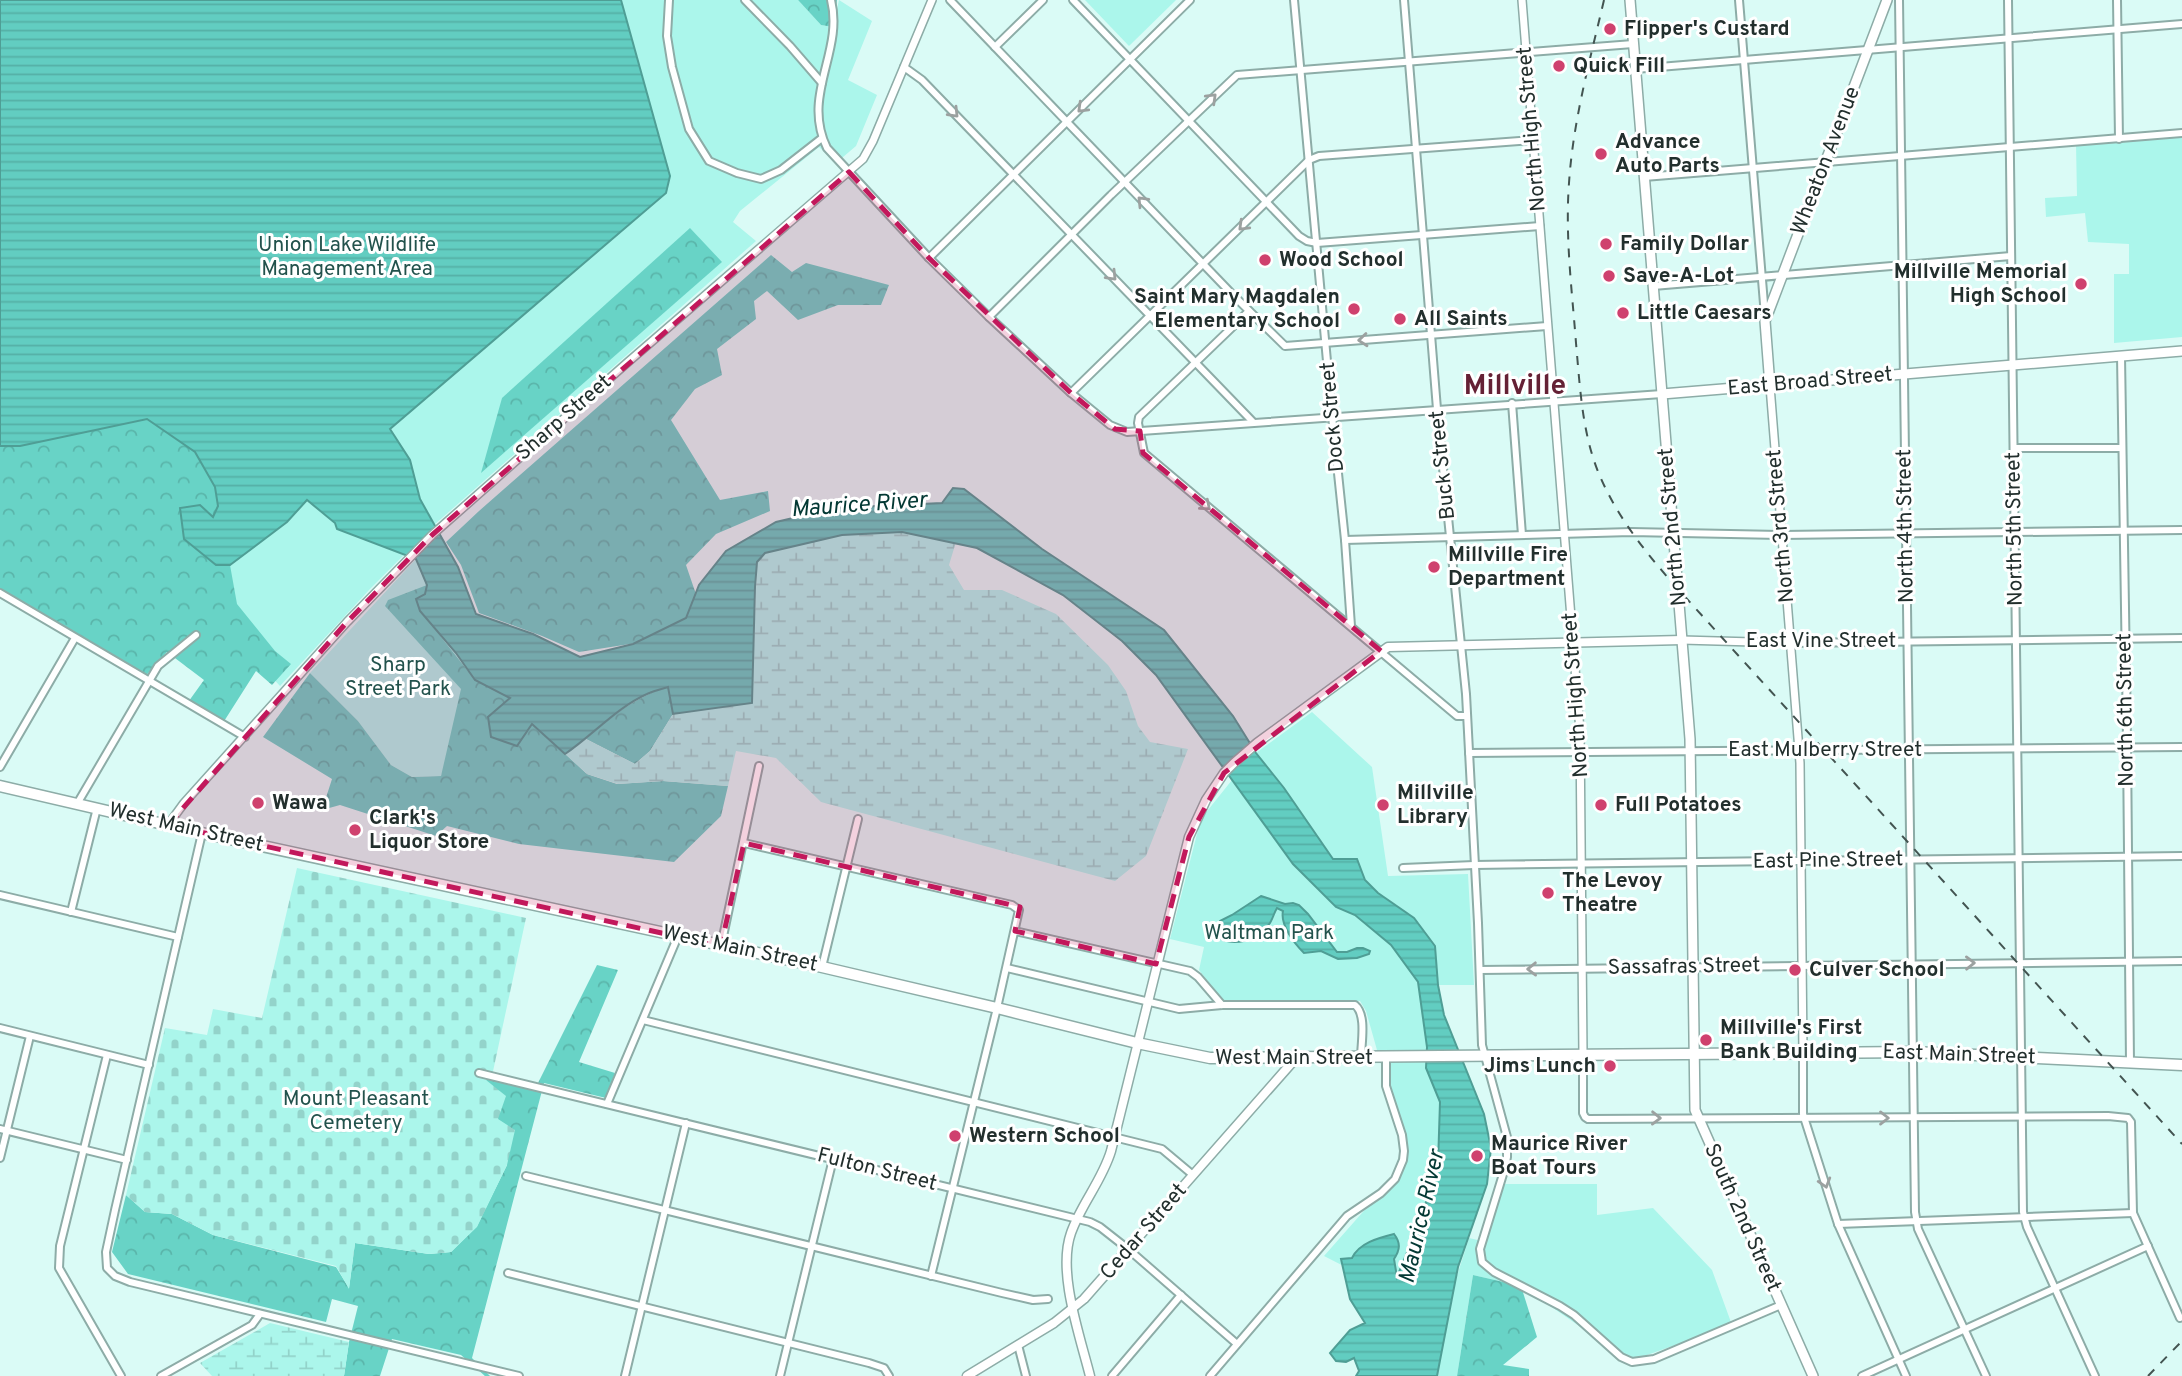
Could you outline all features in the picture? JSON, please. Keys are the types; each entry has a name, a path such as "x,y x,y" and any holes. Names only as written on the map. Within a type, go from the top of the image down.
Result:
{"highway":[{"name":"West Main Street","path":"0,786 202,833 822,967 1210,1058 1485,1056"},
{"name":"East Main Street","path":"1485,1056 1913,1052 2182,1065"}],"main road":[{"name":"North 2nd Street","path":"1630,0 1690,751 1694,1054"},
{"name":"Wheaton Avenue","path":"1765,321 1887,0"},
{"name":"North 3rd Street","path":"1765,321 1770,386"},
{"name":"East Broad Street","path":"1662,394 2182,351"},
{"name":"East Vine Street","path":"1381,651 1390,647 1682,640"},
{"path":"1090,1376 1066,1271 1070,1235 1103,1173 1115,1138 1189,837 1206,800 1224,773 1257,743 1381,651"},
{"name":"South 2nd Street","path":"1694,1054 1693,1096 1698,1119 1812,1376"},
{"name":"Cedar Street","path":"967,1376 1074,1308 1094,1289 1296,1058"}],"street":[{"path":"669,0 667,36 672,66 689,129 709,160 737,173 761,179 781,170 822,138"},
{"path":"745,0 822,83"},
{"path":"831,0 834,26 817,105 818,126 831,153 929,258 1071,393 1309,160 1319,156 1533,140"},
{"name":"Sharp Street","path":"168,825 184,803 347,622 432,535 647,345 849,172 867,153 932,0"},
{"path":"950,0 1282,344 1289,347 1547,326"},
{"path":"995,47 1043,0"},
{"path":"1073,0 1299,236 1307,241 1317,243 1540,226"},
{"path":"929,258 1190,0"},
{"name":"Dock Street","path":"1294,0 1351,626"},
{"name":"Buck Street","path":"1404,0 1437,409 1467,716 1481,1040 1507,1137 1504,1171 1480,1250 1481,1258 1486,1267 1574,1315 1615,1354 1632,1362 1654,1359 1781,1305"},
{"name":"North High Street","path":"1522,0 1581,752 1583,1055"},
{"name":"North 3rd Street","path":"1739,0 1765,321"},
{"name":"North 4th Street","path":"1899,0 1916,1221"},
{"name":"North 5th Street","path":"2008,0 2024,1216"},
{"path":"2117,0 2119,139"},
{"path":"1636,69 2182,24"},
{"path":"989,317 1237,75 1633,44"},
{"path":"904,66 922,80 1252,422"},
{"path":"1644,177 2182,133"},
{"path":"1653,286 2011,256"},
{"path":"1249,311 1141,415 1138,420 1143,450 1153,462 1457,716 1467,716"},
{"name":"North 6th Street","path":"2121,356 2130,1063"},
{"name":"North 3rd Street","path":"1770,386 1799,751 1803,1053"},
{"name":"East Broad Street","path":"1071,393 1110,425 1127,432 1662,394"},
{"path":"1511,403 1522,535"},
{"path":"2014,449 2122,448"},
{"path":"1345,540 1673,531 1782,536 2182,530"},
{"path":"1,595 245,737"},
{"path":"77,804 160,664 196,635"},
{"path":"0,767 75,638"},
{"name":"East Vine Street","path":"1682,640 1791,643 2182,638"},
{"name":"East Mulberry Street","path":"1469,753 2182,747"},
{"path":"721,946 759,766"},
{"path":"71,912 97,808"},
{"path":"822,967 858,819"},
{"path":"202,833 106,1252 107,1268 115,1276 130,1282 519,1376"},
{"path":"744,843 1012,905 1018,910 1007,968 931,1276"},
{"name":"East Pine Street","path":"1403,868 2182,856"},
{"path":"0,895 178,937"},
{"path":"1015,931 1195,973 1222,1005"},
{"path":"607,1104 678,936"},
{"name":"Sassafras Street","path":"1480,970 2182,961"},
{"path":"1007,968 1179,1009 1222,1005 1355,1005 1362,1018 1361,1058"},
{"path":"643,1020 1162,1149 1194,1175"},
{"path":"0,1028 149,1065"},
{"path":"0,1158 3,1130 30,1036"},
{"path":"1803,1053 1805,1118 1838,1224 1906,1376"},
{"path":"107,1055 58,1262 121,1376"},
{"path":"1583,1055 1583,1113 1588,1119 2126,1117 2131,1120 2133,1213 2180,1318"},
{"path":"1210,1376 1336,1228 1351,1213 1385,1191 1399,1171 1404,1151 1402,1135 1386,1086 1386,1057"},
{"name":"Fulton Street","path":"479,1073 1096,1224 1237,1344"},
{"path":"625,1376 686,1124"},
{"path":"3,1130 127,1160"},
{"path":"780,1376 833,1159"},
{"path":"526,1176 931,1276 1033,1300 1048,1300"},
{"path":"1838,1224 2133,1213"},
{"path":"2024,1216 2095,1376"},
{"path":"1916,1221 1986,1376"},
{"path":"1862,1376 2148,1246"},
{"path":"508,1273 882,1367 889,1376"},
{"path":"1112,1376 1181,1295"},
{"path":"162,1376 252,1325 260,1314"},
{"path":"1018,1345 1026,1376"}],"highlighted area":[{"path":"849,172 929,258 1071,393 1115,429 1140,431 1143,453 1381,651 1224,773 1189,837 1156,964 1015,931 1020,907 744,843 721,946 168,825 347,622 432,535"}],"green space":[{"name":"Union Lake Wildlife Management Area","path":"0,0 618,0 622,4 621,0 798,0 821,25 833,27 839,0 872,21 848,80 877,95 856,146 836,163 819,147 740,211 733,222 756,241 434,525 280,686 148,544 0,584"},
{"path":"798,0 837,0 833,27 821,25"},
{"path":"1085,0 1176,0 1129,46"},
{"path":"2182,135 2182,337 2114,343 2114,274 2129,274 2129,244 2088,242 2085,213 2046,217 2045,198 2077,196 2076,144"},
{"path":"690,228 722,262 481,473 502,398"},
{"path":"771,255 792,272 806,263 889,285 881,305 838,305 798,320 767,291 754,301 756,319 717,349 722,375 695,389 671,420 720,500 768,491 770,511 716,534 686,565 700,606 668,638 579,652 479,613 461,565 446,542"},
{"path":"147,419 195,452 215,487 218,506 213,518 216,565 230,565 237,604 275,651 291,664 272,685 256,671 221,726 186,705 204,680 167,652 143,679 0,594 0,446 20,446"},
{"path":"902,532 956,542 949,565 964,590 1002,590 1056,614 1108,665 1126,691 1138,726 1150,742 1188,749 1146,856 1115,881 821,802 776,758 736,751 728,786 663,781 618,784 587,774 565,754 586,739 635,764 650,751 673,714 752,703 757,562 765,553 842,535"},
{"name":"Sharp Street Park","path":"416,559 427,585 442,637 475,680 441,776 412,777 391,765 358,721 310,673"},
{"path":"427,585 425,594 441,637 475,680 510,698 532,723 587,774 617,784 663,781 728,786 721,816 674,862 519,844 447,826 436,836 340,805 322,810 332,779 263,737 310,673 358,721 391,765 412,777 441,776 461,689 385,606 388,600"},
{"path":"669,686 673,714 650,751 635,764 586,739 624,708"},
{"path":"1312,712 1372,767 1388,876 1468,874 1474,985 1438,985 1435,946 1414,918 1378,893 1365,880 1357,860 1333,860 1284,788 1256,753"},
{"name":"Waltman Park","path":"1232,780 1293,864 1336,907 1355,915 1391,946 1418,982 1427,1047 1440,1102 1438,1164 1421,1218 1397,1278 1371,1280 1324,1256 1399,1171 1406,1153 1366,1011 1360,1001 1223,1001 1199,970 1204,947 1170,939 1198,830 1204,815"},
{"name":"Mount Pleasant Cemetery","path":"297,868 526,918 492,1076 486,1080 506,1096 498,1119 515,1130 507,1165 477,1227 451,1252 429,1254 355,1243 349,1289 336,1266 213,1235 172,1214 145,1212 126,1195 165,1028 207,1035 213,1009 262,1018"},
{"path":"597,965 618,970 579,1062 615,1073 606,1098 544,1083 472,1358 490,1376 485,1376 461,1355 392,1339 380,1376 344,1376 358,1306 332,1299 326,1322 128,1274 112,1252 126,1195 145,1212 172,1214 213,1235 336,1267 349,1288 355,1243 429,1254 451,1252 477,1226 507,1165 498,1119 486,1080 492,1076 535,1089"},
{"path":"1500,1184 1597,1184 1597,1215 1653,1208 1712,1270 1732,1325 1630,1361 1521,1286 1473,1275 1457,1376 1435,1376 1434,1348 1469,1238 1482,1241"},
{"path":"1473,1275 1521,1286 1537,1337 1503,1365 1529,1369 1529,1376 1457,1376"},
{"path":"270,1323 349,1342 344,1376 212,1376 200,1363"}],"water":[{"name":"Union Lake Wildlife Management Area","path":"0,0 621,0 670,176 666,193 390,429 410,460 420,499 458,567 476,614 533,634 580,657 633,644 686,618 699,585 726,551 776,522 836,508 942,503 953,488 964,489 1042,549 1164,630 1233,716 1256,753 1333,859 1357,859 1365,880 1378,893 1414,918 1435,946 1444,1015 1484,1114 1491,1148 1487,1184 1458,1267 1437,1376 1356,1376 1359,1371 1354,1358 1346,1362 1336,1361 1330,1353 1350,1330 1365,1323 1350,1299 1341,1259 1352,1258 1364,1245 1394,1234 1399,1246 1394,1259 1397,1277 1421,1218 1438,1164 1440,1102 1426,1068 1427,1047 1418,982 1391,945 1355,915 1336,907 1293,864 1156,675 1122,641 1063,595 977,548 902,532 842,535 765,553 757,562 752,703 673,714 668,687 649,693 625,707 565,754 532,724 517,746 491,737 488,717 510,698 475,680 420,611 416,599 425,594 427,585 416,559 337,529 335,523 307,500 287,522 230,565 216,565 184,539 180,508 200,505 213,517 218,506 215,487 195,452 147,419 20,446 0,446"},
{"path":"1261,896 1285,904 1299,905 1337,952 1363,948 1370,951 1369,954 1338,959 1321,951 1304,953 1286,928 1283,911 1277,908 1265,929 1252,938 1230,942 1215,936 1220,921"}],"railway":[{"path":"1604,0 1574,137 1568,223 1583,410 1593,458 1606,490 1633,534 1677,588 2182,1144"},
{"path":"2148,1376 2182,1341"}],"place":[{"name":"Flipper's Custard","path":"1610,29"},
{"name":"Quick Fill","path":"1559,66"},
{"name":"Advance Auto Parts","path":"1601,154"},
{"name":"Family Dollar","path":"1606,244"},
{"name":"Wood School","path":"1265,260"},
{"name":"Save-A-Lot","path":"1609,276"},
{"name":"Millville Memorial High School","path":"2081,284"},
{"name":"Saint Mary Magdalen Elementary School","path":"1354,309"},
{"name":"Little Caesars","path":"1623,313"},
{"name":"All Saints","path":"1400,319"},
{"name":"Millville Fire Department","path":"1434,567"},
{"name":"Wawa","path":"258,803"},
{"name":"Millville Library","path":"1383,805"},
{"name":"Full Potatoes","path":"1601,805"},
{"name":"Clark's Liquor Store","path":"355,830"},
{"name":"The Levoy Theatre","path":"1548,893"},
{"name":"Culver School","path":"1795,970"},
{"name":"Millville's First Bank Building","path":"1706,1040"},
{"name":"Jims Lunch","path":"1610,1066"},
{"name":"Western School","path":"955,1136"},
{"name":"Maurice River Boat Tours","path":"1477,1156"}],"district":[{"name":"Millville","path":"1515,387"}],"water label":[{"name":"Maurice River","path":"859,506"},
{"name":"Maurice River","path":"1423,1217"}]}
